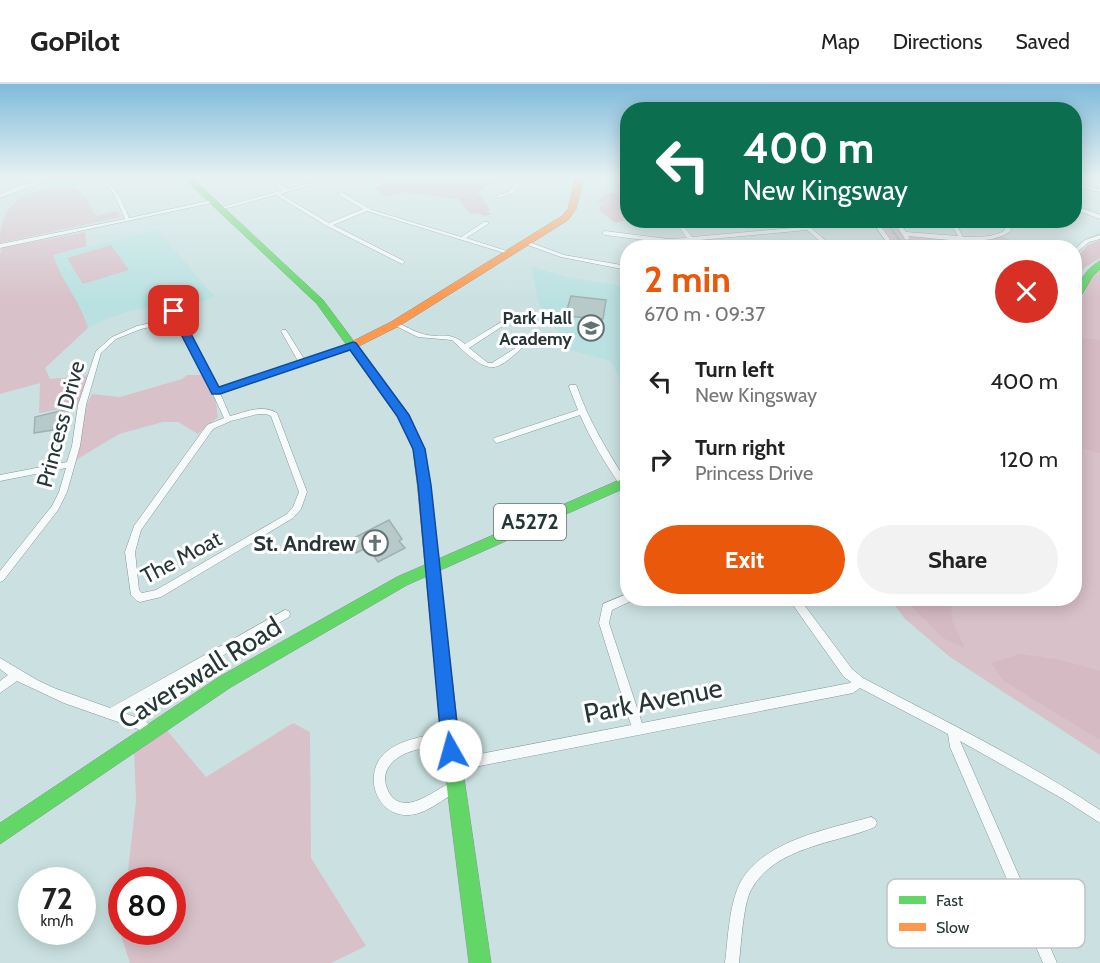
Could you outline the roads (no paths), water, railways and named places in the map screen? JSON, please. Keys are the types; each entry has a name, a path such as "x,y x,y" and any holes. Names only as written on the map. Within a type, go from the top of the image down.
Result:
{"main road":[{"path":"230,218 313,294 403,415 419,449 434,566 449,736 480,963"},
{"path":"353,345 395,324 565,218"},
{"path":"1082,287 1089,274 1100,264"},
{"name":"A5272","path":"434,566 620,485"},
{"name":"Caverswall Road","path":"0,834 271,654 434,566"}],"street":[{"path":"0,246 141,218"},
{"path":"317,218 402,262"},
{"path":"329,225 348,218"},
{"path":"391,218 510,253"},
{"path":"461,239 486,223"},
{"path":"682,228 691,239"},
{"path":"680,240 808,228 822,240"},
{"path":"878,228 886,239"},
{"path":"901,228 907,237 1005,235 1007,228"},
{"path":"956,228 961,237"},
{"path":"605,233 659,240"},
{"path":"1082,246 1087,241 1100,237"},
{"path":"527,243 563,256 620,267"},
{"path":"174,311 228,419"},
{"path":"464,348 513,317"},
{"name":"Princess Drive","path":"0,578 55,508 63,492 71,464 82,405 87,394 95,359 104,345 140,327 164,324 182,325"},
{"path":"395,324 420,336 454,338 486,365 494,365 519,348"},
{"path":"284,330 302,362"},
{"path":"216,392 353,345"},
{"path":"573,387 581,412 597,446 620,476"},
{"name":"The Moat","path":"258,411 268,411 274,415 303,492 300,502 290,516 158,594 140,598 134,592 130,552 137,530 204,435 210,428 228,419 258,411"},
{"path":"497,440 581,412"},
{"path":"0,478 71,464"},
{"path":"620,601 607,607 604,623 638,728"},
{"path":"799,606 848,673 859,682 953,731 1067,795 1100,817"},
{"name":"Caverswall Road","path":"111,714 285,614"},
{"path":"0,663 16,675 39,687 142,725 149,733"},
{"path":"0,688 16,675"},
{"name":"Park Avenue","path":"454,765 853,688 859,682"},
{"path":"953,731 954,743 1013,879"},
{"path":"449,736 396,752 381,767 378,784 385,798 398,808 408,810 423,804 444,790 456,787"},
{"path":"732,963 744,888 755,874 790,848 871,823"},
{"path":"1043,948 1050,963"}],"waterway":[{"path":"891,228 899,240"}],"place":[{"name":"Park Hall Academy","path":"591,328"},
{"name":"St. Andrew","path":"375,543"}]}
